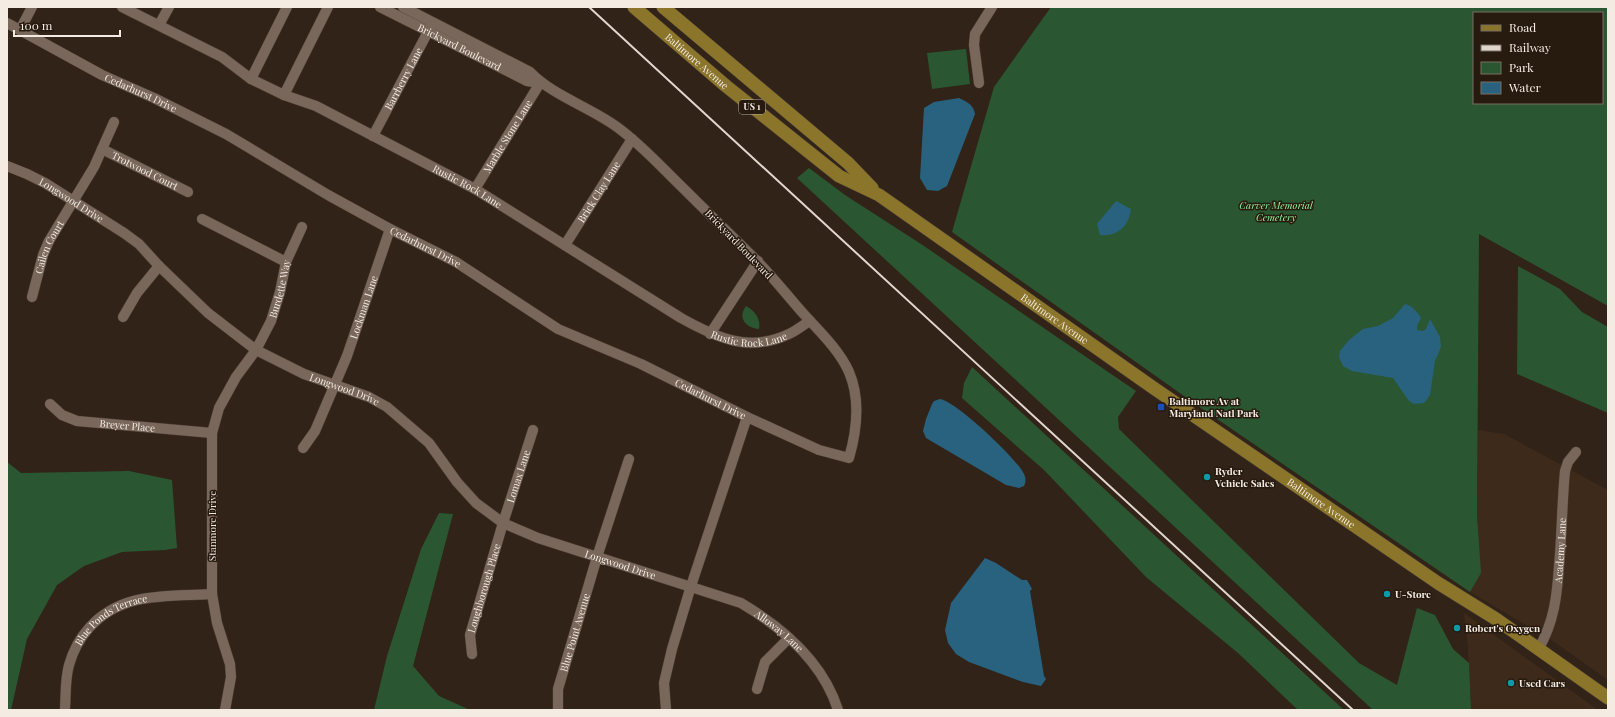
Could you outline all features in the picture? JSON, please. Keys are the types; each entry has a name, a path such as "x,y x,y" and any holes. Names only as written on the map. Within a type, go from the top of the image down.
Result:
{"main road":[{"name":"Baltimore Avenue","path":"634,7 726,86 839,176 879,195 1155,389 1432,579 1539,648 1608,698"},
{"name":"Baltimore Avenue","path":"663,7 848,163 879,195"}],"street":[{"path":"20,30 32,7"},
{"name":"Rustic Rock Lane","path":"122,7 222,57 251,79 284,95 316,106 475,189 681,318 710,334 728,340 760,342 790,334 810,321"},
{"path":"159,25 169,7"},
{"path":"251,79 288,7"},
{"path":"284,95 328,7"},
{"name":"Brickyard Boulevard","path":"380,7 527,81 540,83 586,107 616,126 632,139 758,262 844,362 854,386 856,414 855,435 849,458"},
{"name":"Brickyard Boulevard","path":"403,7 530,72 540,83"},
{"path":"979,83 974,45 975,34 987,9"},
{"name":"Barrberry Lane","path":"373,136 433,22"},
{"name":"Cedarhurst Drive","path":"7,23 122,85 154,98 226,134 314,187 390,229 456,262 558,329 641,364 820,450 849,458"},
{"name":"Marble Stone Lane","path":"475,189 540,83"},
{"name":"Cailen Court","path":"32,297 43,256 91,173 114,122"},
{"name":"Brick Clay Lane","path":"565,245 632,139"},
{"name":"Trotwood Court","path":"102,149 188,192"},
{"name":"Longwood Drive","path":"7,166 27,174 107,220 139,244 159,266 208,313 256,350 304,374 377,401 387,407 429,443 457,482 476,502 503,523 538,538 691,586"},
{"path":"202,219 286,262"},
{"name":"Burdette Way","path":"256,350 271,321 280,292 286,262 302,227"},
{"name":"Lockman Lane","path":"303,448 315,431 347,356 390,229"},
{"path":"710,334 758,262"},
{"path":"123,317 137,293 159,266"},
{"name":"Stanmore Drive","path":"224,710 231,677 230,664 217,622 212,594 212,433 222,403 236,377 256,350"},
{"name":"Breyer Place","path":"50,404 62,416 77,421 212,433"},
{"path":"666,710 664,683 672,649 691,586 747,416"},
{"name":"Lomax Lane","path":"503,523 534,430"},
{"name":"Academy Lane","path":"1539,648 1548,631 1554,611 1561,545 1565,471 1568,462 1576,452"},
{"name":"Blue Point Avenue","path":"558,710 558,689 597,557 629,459"},
{"name":"Loughborough Place","path":"472,654 470,635 503,523"},
{"name":"Alloway Lane","path":"691,586 741,603 765,617 808,655 822,675 834,698 838,710"},
{"name":"Blue Ponds Terrace","path":"65,708 68,666 74,649 86,631 103,614 112,608 133,600 212,594"},
{"path":"757,689 765,662 789,638"}],"shaded area":[{"path":"1478,430 1504,434 1608,490 1608,680 1553,641 1470,592 1480,573 1477,515"},
{"path":"1464,613 1598,710 1471,710 1468,646"}],"green space":[{"name":"Carver Memorial Cemetery","path":"1051,7 1608,7 1608,306 1479,234 1477,515 1481,573 1470,592 1201,408 952,232 994,87"},
{"path":"966,49 970,84 932,89 927,53"},
{"path":"809,168 845,195 921,244 1136,391 1118,417 1119,429 1359,663 1397,685 1417,608 1435,615 1453,649 1469,663 1471,710 1373,710 797,178"},
{"path":"1518,266 1560,289 1582,312 1608,327 1608,413 1517,374"},
{"path":"746,306 757,316 759,329 750,327 744,322 742,315"},
{"path":"972,367 1344,710 1298,710 1238,653 1146,577 1044,470 962,398 964,383"},
{"path":"7,462 21,473 129,471 172,480 177,548 122,552 84,566 57,585 27,639 11,710 7,710"},
{"path":"439,513 453,514 413,666 439,696 470,710 374,710 387,656 421,549"}],"water":[{"path":"959,98 971,106 975,114 947,186 938,191 927,190 920,178 924,108 934,102"},
{"path":"1116,201 1131,209 1128,221 1117,232 1100,235 1097,224"},
{"path":"1405,304 1414,309 1421,318 1417,326 1417,330 1423,331 1426,329 1430,319 1440,337 1441,347 1435,361 1430,395 1424,403 1414,404 1409,401 1393,378 1352,371 1343,366 1339,357 1340,351 1349,340 1363,329 1378,326 1393,318"},
{"path":"940,399 959,409 999,444 1024,474 1026,480 1024,486 1019,488 1006,485 926,438 923,431 926,419 934,401"},
{"path":"985,558 996,563 1022,580 1027,580 1032,589 1030,591 1044,676 1046,679 1041,686 1023,682 969,662 956,654 948,643 945,630 951,603"}],"railway":[{"path":"589,7 1353,710"}],"place":[{"name":"Baltimore Av at Maryland Natl Park","path":"1161,407"},
{"name":"Ryder Vehicle Sales","path":"1207,477"},
{"name":"U-Store","path":"1387,594"},
{"name":"Robert's Oxygen","path":"1457,628"},
{"name":"Used Cars","path":"1511,683"}]}
